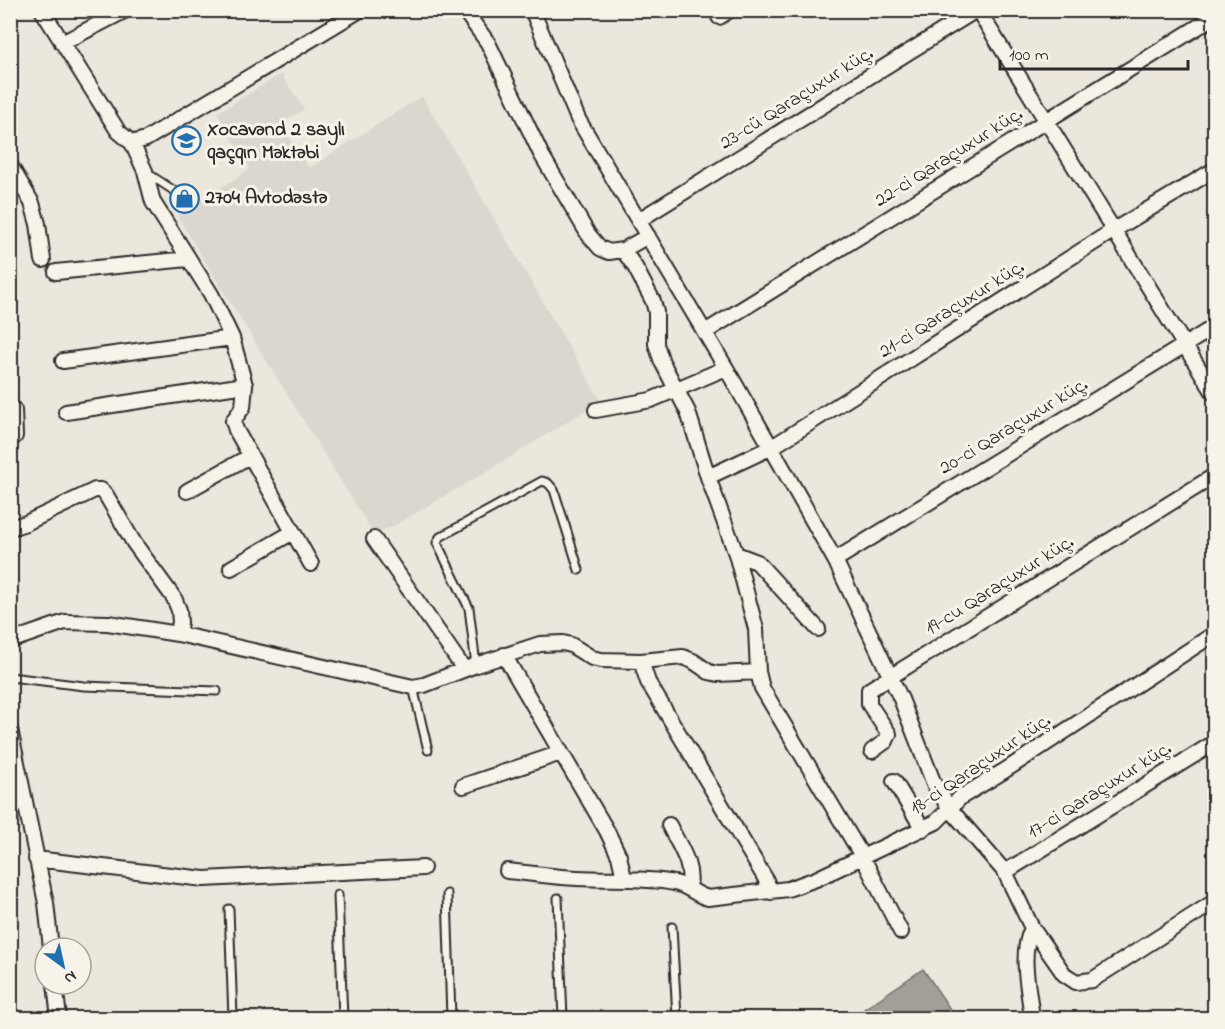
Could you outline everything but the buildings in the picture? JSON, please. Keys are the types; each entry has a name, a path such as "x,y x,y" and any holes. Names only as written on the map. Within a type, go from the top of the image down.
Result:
{"street":[{"path":"42,10 118,131 132,143 145,171 153,202 211,294 232,338 245,385 243,407 233,421 236,430 311,564"},
{"path":"62,44 126,10"},
{"path":"132,143 146,139 360,10"},
{"path":"464,10 488,43 541,154 588,234 600,248 609,252 623,250 648,236"},
{"path":"532,10 578,119 726,368 835,560 901,699 934,784 950,809 1005,872 1032,928 1064,974 1076,982 1092,980 1215,902"},
{"path":"977,10 1215,393"},
{"name":"23-cü Qaraçuxur küç.","path":"639,220 977,10"},
{"name":"22-ci Qaraçuxur küç.","path":"705,332 1215,18"},
{"path":"10,165 32,203 38,224 43,260"},
{"name":"21-ci Qaraçuxur küç.","path":"708,477 772,447 1114,230 1215,170"},
{"path":"623,250 635,267 652,301 656,312 656,344 662,362 688,412 708,477 736,554 756,629 758,672 770,704 862,856 901,932"},
{"path":"56,272 188,259"},
{"name":"20-ci Qaraçuxur küç.","path":"835,560 1215,327"},
{"path":"63,361 232,338"},
{"path":"596,410 651,400 726,368"},
{"path":"66,412 245,385"},
{"path":"10,441 15,436 14,410"},
{"path":"187,491 250,456"},
{"name":"19-cu Qaraçuxur küç.","path":"872,751 886,741 889,734 869,704 869,690 1215,476"},
{"path":"10,528 26,523 95,490 101,490 134,543 174,598 179,610 178,634"},
{"path":"231,568 293,532"},
{"path":"374,539 470,667"},
{"path":"736,554 757,562 818,629"},
{"path":"10,640 53,624 108,622 178,634 413,687 540,644 563,643 571,645 592,658 601,660 641,661 683,657 709,672 718,674 758,672"},
{"name":"18-ci Qaraçuxur küç.","path":"507,871 577,878 624,878 672,882 689,887 708,898 788,889 816,879 936,822 961,797 977,786 1004,771 1215,634"},
{"path":"504,655 614,846 624,878"},
{"path":"641,661 648,682 765,878 771,892"},
{"path":"10,729 46,903 50,936"},
{"name":"17-ci Qaraçuxur küç.","path":"1005,872 1215,743"},
{"path":"463,786 561,753"},
{"path":"894,780 922,829"},
{"path":"669,825 689,865 691,874 689,887"},
{"path":"36,859 204,879 423,868"},
{"path":"1032,928 1027,939 1025,956 1032,1018"},
{"path":"56,996 59,1018"}],"lane":[{"path":"145,171 173,190"},
{"path":"470,667 469,608 437,543 440,537 542,481 548,483 554,490 579,570"},
{"path":"10,677 84,686 217,691"},
{"path":"413,687 428,750"},
{"path":"447,894 451,1018"},
{"path":"338,895 343,1018"},
{"path":"558,898 563,1018"},
{"path":"229,909 233,1018"},
{"path":"672,927 676,1018"}],"shaded area":[{"path":"281,74 304,109 281,124 309,168 422,96 601,401 390,528 373,533 177,216 250,169 217,113"},
{"path":"923,969 956,1018 851,1018"}],"place":[{"name":"Xocavənd 2 saylı qaçqın Məktəbi","path":"186,141"},
{"name":"2704 Avtodəstə","path":"184,198"}]}
